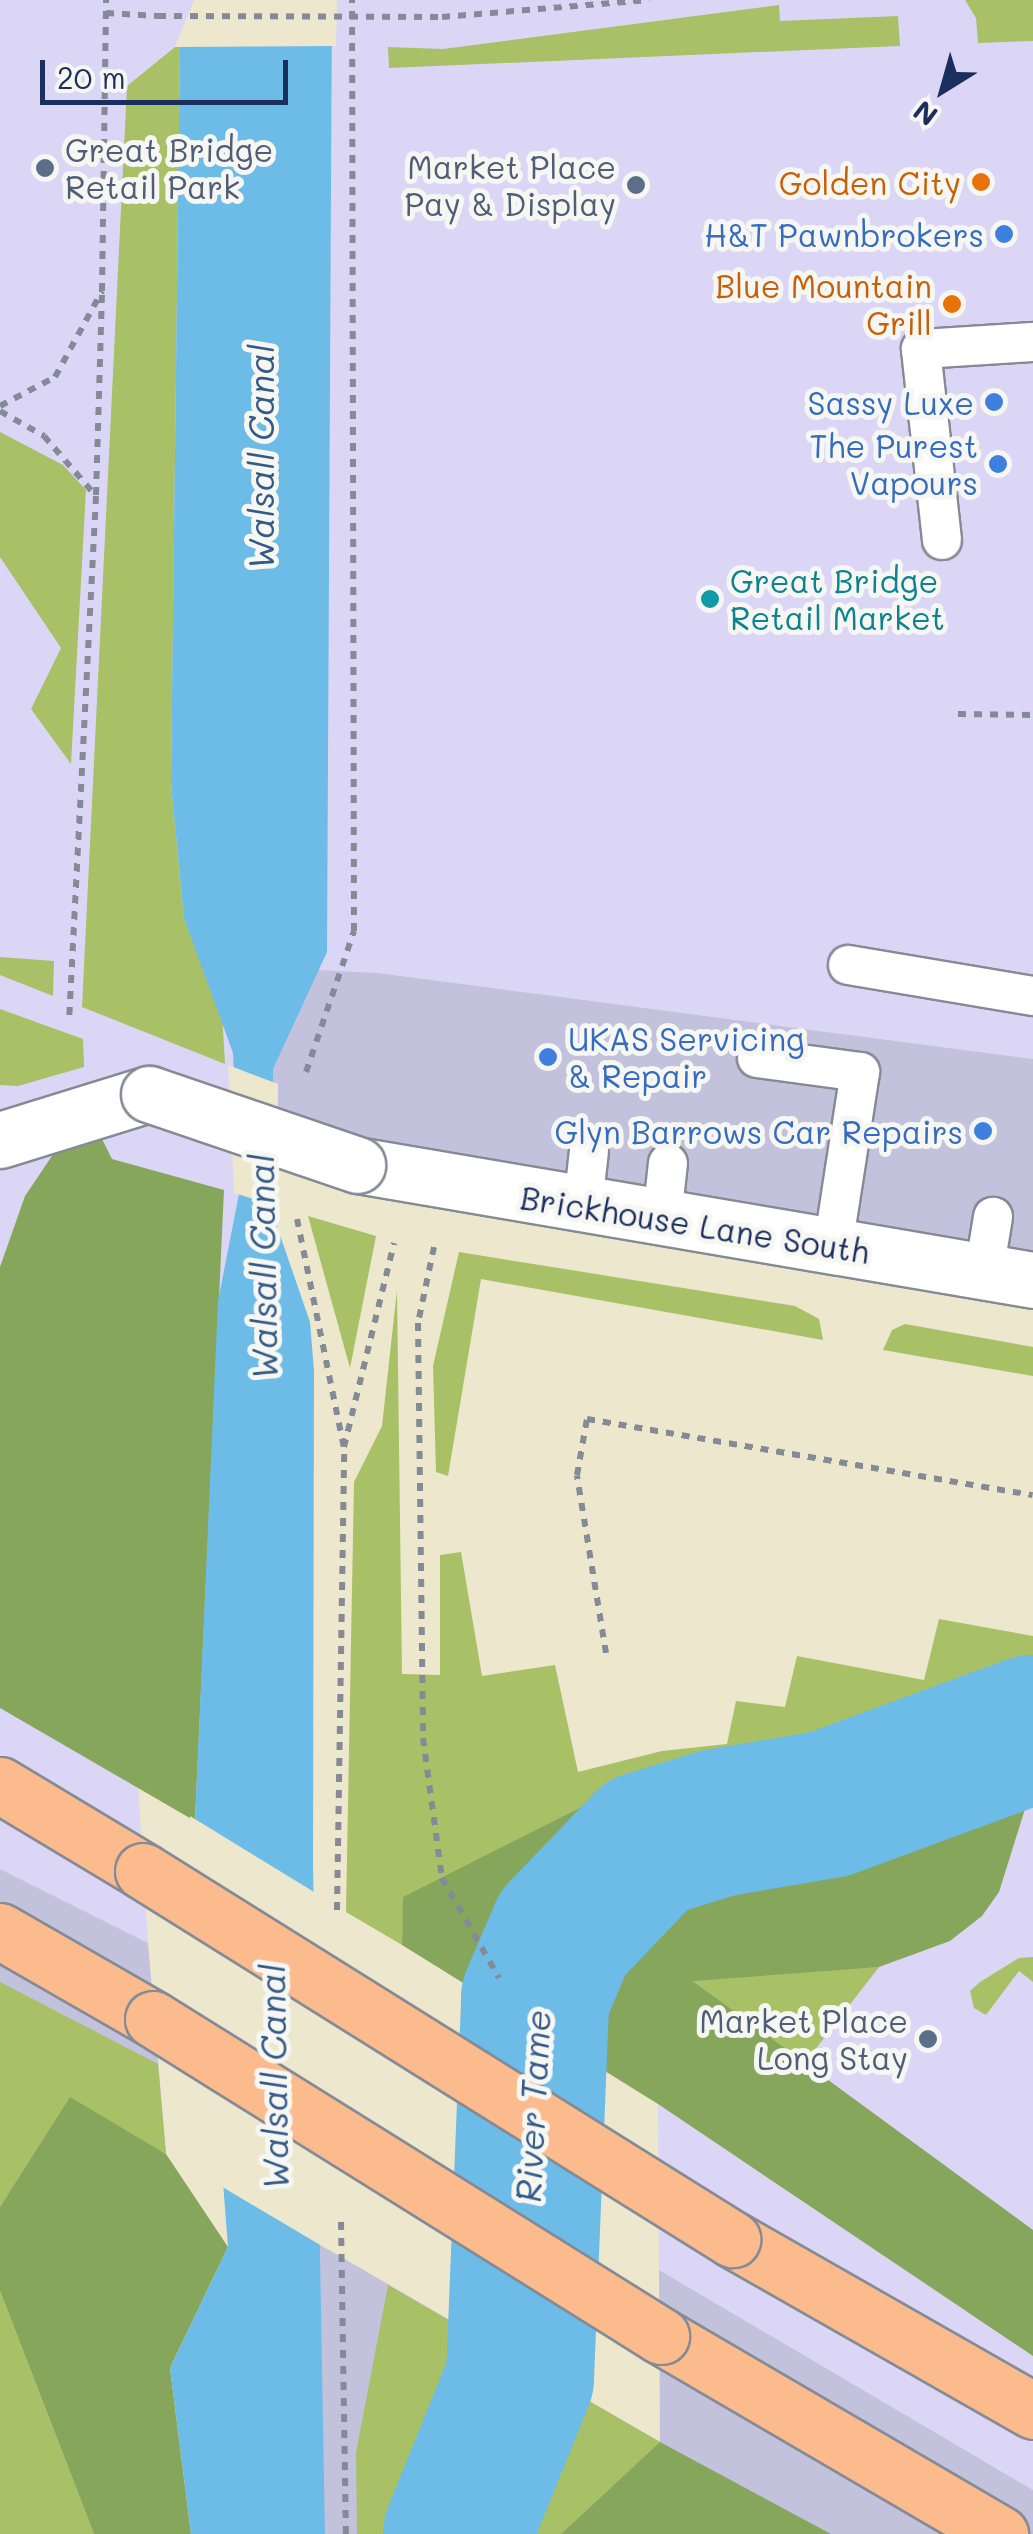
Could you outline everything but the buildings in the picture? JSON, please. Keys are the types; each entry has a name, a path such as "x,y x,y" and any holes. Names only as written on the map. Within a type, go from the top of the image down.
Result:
{"highway":[{"path":"0,1784 732,2239 1033,2411"},
{"path":"0,1931 153,2019 661,2336 1000,2534"}],"street":[{"name":"Brickhouse Lane South","path":"0,1140 149,1094 356,1165 1008,1276"}],"lane":[{"path":"942,540 913,389 921,349 1033,342"},
{"path":"848,965 1033,996"},
{"path":"757,1058 860,1072 832,1247"},
{"path":"584,1205 589,1151"},
{"path":"662,1218 668,1162"},
{"path":"992,1217 1008,1276"}],"path":[{"path":"69,1022 96,496 106,0"},
{"path":"306,1079 354,932 352,0"},
{"path":"106,13 442,17 649,0"},
{"path":"96,496 44,436 0,408 56,376 102,291"},
{"path":"958,714 1033,715"},
{"path":"295,1208 344,1448 394,1241 435,1180"},
{"path":"435,1180 418,1323 423,1738 442,1878 500,1978"},
{"path":"606,1653 577,1475 588,1420 1033,1496"},
{"path":"346,2505 346,2534"}],"shaded area":[{"path":"0,0 1033,0 1033,1059 378,973 258,967 269,1866 138,1785 148,1943 0,1869"},
{"path":"258,967 378,973 1033,1059 1033,1280 259,1131"},
{"path":"1033,1737 1033,2490 659,2270 658,2104 1025,1809"},
{"path":"0,1869 148,1943 166,2154 70,2098 0,2207"},
{"path":"274,2218 660,2442 659,2270 1033,2490 1033,2534 279,2534"}],"green space":[{"path":"965,0 1033,0 1033,41 978,43 976,18"},
{"path":"779,5 780,21 898,16 900,46 389,68 388,47 443,49"},
{"path":"180,43 171,783 184,918 222,1012 225,1064 82,1007 127,86"},
{"path":"0,432 63,465 86,490 71,764 31,709 61,648 0,557"},
{"path":"0,957 54,961 53,996 0,975"},
{"path":"0,1009 83,1039 84,1067 18,1086 0,1085"},
{"path":"101,1137 112,1159 224,1190 195,1821 0,1708 0,1267 25,1196 58,1147"},
{"path":"308,1216 376,1236 350,1368"},
{"path":"459,1252 795,1306 819,1319 823,1340 481,1279 448,1476 436,1472 433,1366"},
{"path":"397,1290 402,1674 440,1675 440,1555 461,1552 482,1676 555,1665 578,1772 662,1751 727,1744 736,1701 785,1707 797,1656 924,1680 939,1619 1033,1636 1033,1663 776,1759 666,1764 404,1897 402,1945 346,1912 354,1482 382,1426"},
{"path":"905,1324 1033,1347 1033,1376 883,1350 892,1330"},
{"path":"1033,1663 1025,1809 999,1892 982,1916 950,1941 879,1967 693,1981 1033,2230 1033,2356 658,2104 402,1945 403,1897 666,1764 776,1759"},
{"path":"1033,1957 1033,1982 1019,1971 986,2015 974,2008 970,1991 980,1982 1019,1958"},
{"path":"879,1967 804,2064 692,1980 754,1972"},
{"path":"0,1982 158,2064 166,2154 70,2098 0,2207"},
{"path":"70,2097 166,2154 228,2247 170,2368 191,2534 94,2534 0,2291 0,2207"},
{"path":"388,2285 660,2442 561,2534 357,2534 356,2453"},
{"path":"0,2291 17,2335 94,2534 0,2534"},
{"path":"660,2442 831,2534 561,2534"}],"water":[{"name":"Walsall Canal","path":"332,0 327,952 273,1069 272,1212 310,1322 314,1371 313,1865 325,2534 191,2534 170,2368 228,2247 195,1821 218,1301 239,1194 233,1053 184,918 171,783 180,43"},
{"path":"504,2352 532,2368 489,2509 475,2534 391,2534 462,2489"}],"pier":[{"path":"194,0 337,0 336,46 175,47"},
{"path":"228,1065 278,1084 277,1206 234,1193"},
{"path":"190,1816 319,1895 327,2249 219,2185"}],"waterway":[{"name":"River Tame","path":"457,2534 520,2378 535,1998 563,1933 647,1845 718,1823 829,1804 1033,1729"}],"place":[{"name":"Great Bridge Retail Park","path":"45,168"},
{"name":"Golden City","path":"981,182"},
{"name":"Market Place Pay & Display","path":"636,185"},
{"name":"H&T Pawnbrokers","path":"1004,234"},
{"name":"Blue Mountain Grill","path":"952,304"},
{"name":"Sassy Luxe","path":"994,402"},
{"name":"The Purest Vapours","path":"998,464"},
{"name":"Great Bridge Retail Market","path":"710,599"},
{"name":"UKAS Servicing & Repair","path":"548,1057"},
{"name":"Glyn Barrows Car Repairs","path":"983,1131"},
{"name":"Market Place Long Stay","path":"928,2039"}]}
